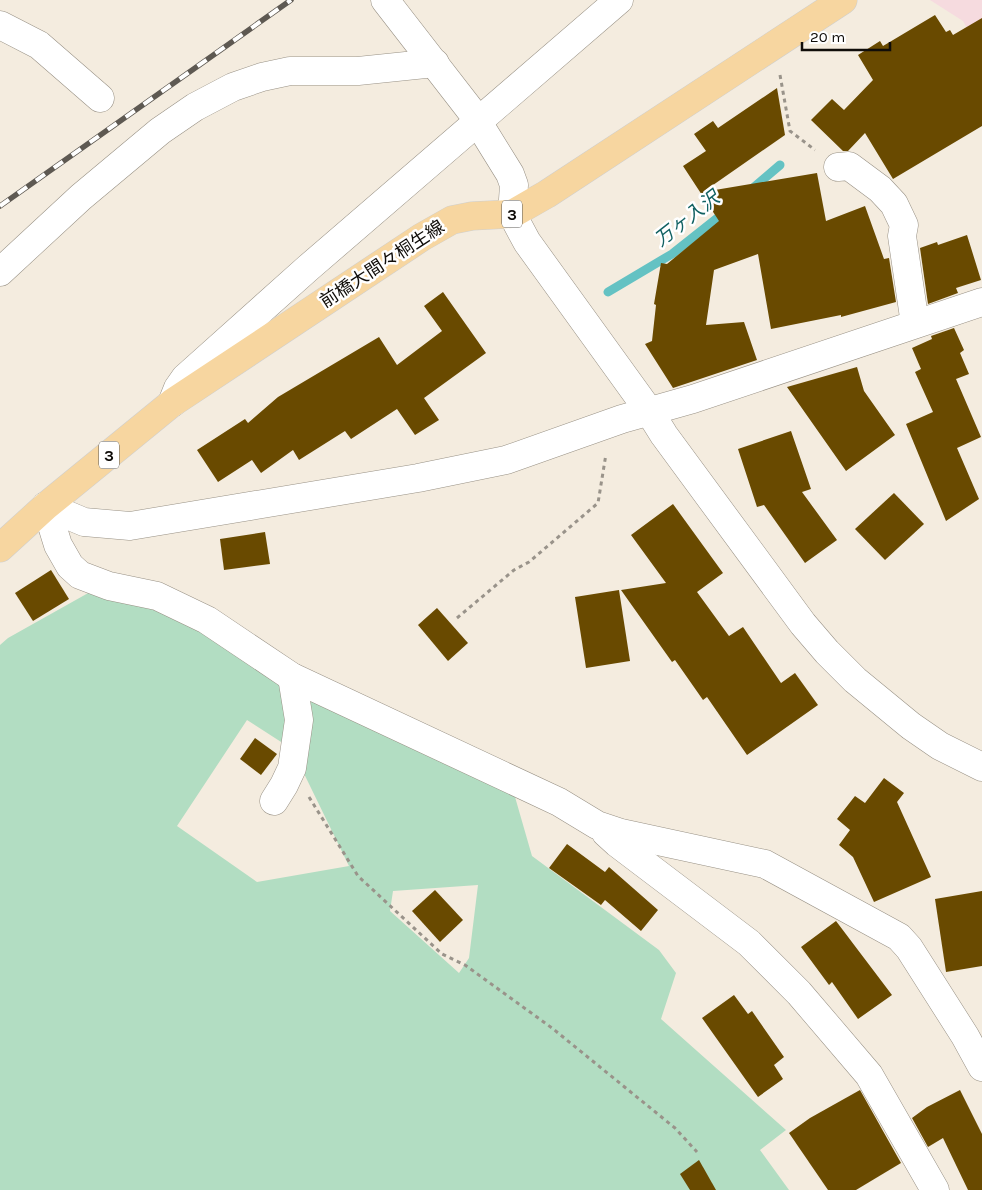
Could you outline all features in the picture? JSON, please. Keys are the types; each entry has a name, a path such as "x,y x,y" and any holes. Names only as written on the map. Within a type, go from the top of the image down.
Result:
{"main road":[{"name":"前橋大間々桐生線","path":"0,548 46,506 172,403 422,237 452,220 472,216 512,214 548,194 843,0"}],"street":[{"path":"386,0 471,111 510,174 514,185 512,214 527,242 670,443 803,624 855,680 911,726 940,746 982,768"},
{"path":"172,403 178,388 185,378 308,268 619,0"},
{"path":"0,25 39,45 100,98"},
{"path":"0,272 147,141 195,107 233,87 262,77 290,71 358,70 435,63"},
{"path":"838,167 849,166 880,189 894,204 904,225 902,236 915,324"},
{"path":"46,506 84,522 130,526 408,479 506,460 610,423 693,399 982,302"},
{"path":"46,506 58,545 70,566 80,575 109,586 157,596 174,604 207,620 292,677 559,802 597,825 617,843 749,943 799,993 869,1075 935,1190"},
{"path":"274,802 292,768 299,720 292,677"},
{"path":"597,825 620,833 765,864 899,938 909,948 965,1036 982,1067"}],"path":[{"path":"779,70 790,131 838,167"},
{"path":"457,618 514,570 529,562 598,503 608,446"},
{"path":"292,768 358,876 442,954 465,965 552,1028 675,1128 697,1152"}],"shaded area":[{"path":"930,0 982,0 982,55 963,21"}],"green space":[{"path":"90,592 155,603 513,790 532,856 659,950 676,973 661,1019 786,1130 760,1150 789,1190 0,1190 0,645 8,638","holes":["247,720 292,749 349,866 257,882 177,826","478,885 469,958 459,973 390,911 393,891"]}],"building":[{"path":"935,15 946,32 950,30 953,35 982,18 982,126 893,179 865,133 848,151 843,151 811,120 832,99 844,110 873,80 858,55 880,41 883,46"},
{"path":"777,88 785,135 703,192 817,173 826,221 865,206 884,259 889,258 896,302 841,317 841,315 771,329 758,254 714,270 706,325 744,322 757,360 673,388 645,344 652,341 656,305 654,304 661,263 667,264 719,221 683,166 706,151 694,134 713,121 718,128"},
{"path":"967,235 981,280 956,288 958,293 928,304 920,248 937,242 938,245"},
{"path":"443,292 486,353 424,398 439,420 415,435 397,409 351,439 345,431 299,460 293,450 261,473 252,460 218,482 197,450 245,419 248,423 278,397 379,337 397,365 442,331 424,306"},
{"path":"954,328 964,350 960,353 969,374 956,379 981,437 957,448 979,499 946,521 906,424 933,412 915,372 921,369 912,348 932,339 931,336"},
{"path":"857,367 864,391 895,435 846,471 787,387"},
{"path":"791,431 811,489 802,492 837,540 805,563 764,505 757,507 738,449"},
{"path":"894,493 924,524 885,560 855,529"},
{"path":"673,504 723,573 697,592 729,636 743,627 781,683 795,673 818,705 747,755 707,697 703,700 675,660 672,662 621,590 666,583 631,535"},
{"path":"265,532 270,564 224,570 220,539"},
{"path":"51,570 69,599 33,621 15,593"},
{"path":"619,590 630,661 586,668 575,597"},
{"path":"437,608 468,643 448,661 418,625"},
{"path":"255,738 277,754 261,775 240,759"},
{"path":"884,778 904,793 897,802 931,877 874,902 853,857 839,845 850,830 837,819 855,796 865,803"},
{"path":"567,844 605,872 609,867 658,910 641,931 605,900 601,905 549,868"},
{"path":"435,890 463,920 440,942 412,911"},
{"path":"982,891 982,966 946,972 935,899"},
{"path":"836,921 892,995 858,1019 832,982 829,985 801,947"},
{"path":"734,995 748,1014 752,1011 784,1057 774,1065 783,1079 758,1097 702,1018"},
{"path":"860,1090 901,1163 856,1190 828,1190 789,1133 810,1118"},
{"path":"960,1090 982,1134 982,1190 968,1190 943,1138 928,1147 912,1118 927,1107"},
{"path":"699,1160 716,1190 690,1190 680,1174"}],"waterway":[{"name":"万ヶ入沢","path":"752,189 780,165"},
{"name":"万ヶ入沢","path":"608,292 672,254 725,212"}],"railway":[{"path":"0,206 291,0"}]}
